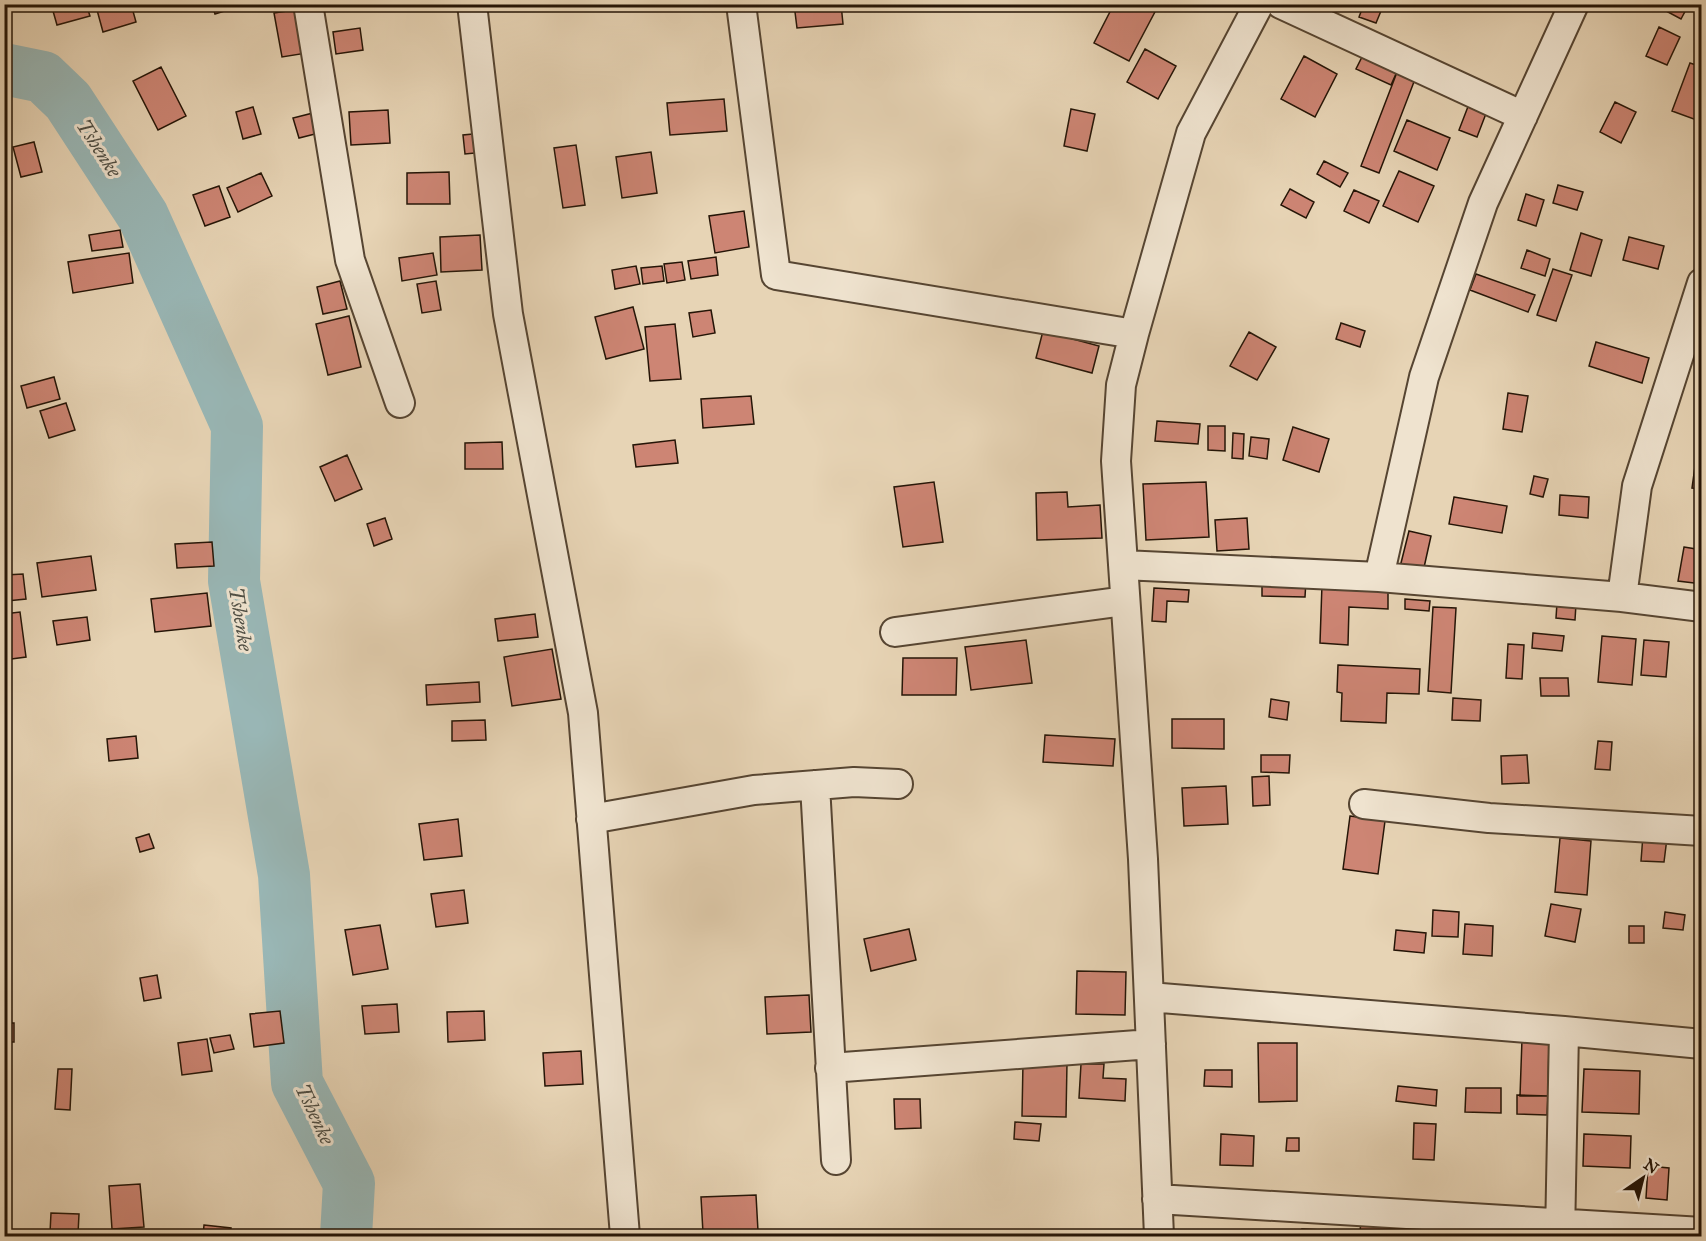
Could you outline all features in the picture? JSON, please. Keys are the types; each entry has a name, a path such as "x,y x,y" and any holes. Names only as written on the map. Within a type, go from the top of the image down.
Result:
{"street":[{"path":"308,4 350,260 400,403"},
{"path":"472,4 508,314 583,713 625,1236"},
{"path":"741,4 776,275 1134,334"},
{"path":"1159,1236 1143,859 1116,461 1121,386 1191,133 1259,4"},
{"path":"1281,4 1523,116"},
{"path":"1379,577 1424,377 1483,203 1574,4"},
{"path":"1622,597 1637,486 1701,283"},
{"path":"1123,565 1379,577 1622,597 1701,607"},
{"path":"895,632 1125,601"},
{"path":"591,819 754,790 854,782 898,784"},
{"path":"815,785 836,1160"},
{"path":"1364,804 1489,818 1701,831"},
{"path":"1149,997 1701,1044"},
{"path":"1560,1229 1564,1031"},
{"path":"830,1068 1151,1044"},
{"path":"1157,1199 1560,1229 1701,1232"}],"building":[{"path":"51,4 86,4 90,16 57,25"},
{"path":"117,4 131,4 136,22 103,32 97,10"},
{"path":"212,4 236,4 237,7 215,14"},
{"path":"794,4 841,4 843,24 797,28"},
{"path":"1114,4 1150,4 1157,8 1129,61 1094,43"},
{"path":"1364,4 1381,11 1376,23 1359,17"},
{"path":"1653,4 1689,4 1681,19"},
{"path":"300,9 307,53 282,57 274,13"},
{"path":"1659,27 1680,37 1667,65 1646,56"},
{"path":"360,28 363,50 336,54 333,32"},
{"path":"1145,49 1176,66 1158,99 1127,82"},
{"path":"1365,51 1399,67 1391,85 1356,69"},
{"path":"1304,56 1337,74 1315,117 1281,99"},
{"path":"1690,63 1702,67 1702,122 1672,111"},
{"path":"161,67 186,116 158,130 133,81"},
{"path":"1399,67 1417,74 1379,173 1361,166"},
{"path":"724,99 727,131 670,135 667,103"},
{"path":"1615,102 1636,112 1621,143 1600,132"},
{"path":"1469,104 1487,111 1477,137 1459,130"},
{"path":"253,107 261,134 243,139 236,112"},
{"path":"1071,109 1095,114 1087,151 1064,146"},
{"path":"388,110 390,143 351,145 349,112"},
{"path":"313,113 319,133 299,138 293,118"},
{"path":"1407,120 1450,138 1437,170 1394,151"},
{"path":"483,133 485,152 465,154 463,135"},
{"path":"34,142 42,172 21,177 13,147"},
{"path":"576,145 585,205 563,208 554,148"},
{"path":"651,152 657,193 622,198 616,157"},
{"path":"1324,161 1348,173 1340,187 1317,174"},
{"path":"1399,171 1434,186 1418,222 1383,206"},
{"path":"449,172 450,204 407,204 407,173"},
{"path":"261,173 272,196 238,212 227,188"},
{"path":"1558,185 1583,192 1577,210 1553,203"},
{"path":"219,186 230,217 205,226 193,195"},
{"path":"1290,189 1314,202 1306,218 1281,205"},
{"path":"1354,190 1379,201 1369,223 1344,211"},
{"path":"1526,194 1544,200 1536,226 1518,220"},
{"path":"744,211 749,247 715,253 709,216"},
{"path":"120,230 123,247 92,251 89,235"},
{"path":"1581,233 1602,240 1591,276 1570,270"},
{"path":"480,235 482,270 441,272 440,237"},
{"path":"1629,237 1664,246 1658,269 1623,260"},
{"path":"1527,250 1550,259 1545,276 1521,268"},
{"path":"129,253 133,283 73,293 68,262"},
{"path":"433,253 437,275 402,281 399,258"},
{"path":"716,257 718,275 691,279 688,261"},
{"path":"682,262 685,280 667,283 664,264"},
{"path":"636,266 640,284 615,289 612,270"},
{"path":"662,266 664,281 643,284 641,268"},
{"path":"1553,269 1572,275 1556,321 1537,315"},
{"path":"1476,274 1535,295 1528,312 1470,290"},
{"path":"340,281 347,309 323,314 317,287"},
{"path":"436,281 441,310 422,313 417,284"},
{"path":"633,307 644,349 606,359 595,317"},
{"path":"711,310 715,333 693,337 689,313"},
{"path":"349,316 361,367 328,375 316,324"},
{"path":"1341,323 1365,331 1360,347 1336,339"},
{"path":"675,324 681,379 650,381 645,327"},
{"path":"1043,331 1099,346 1092,373 1036,358"},
{"path":"1249,332 1276,347 1257,380 1230,366"},
{"path":"1596,342 1649,358 1642,383 1589,366"},
{"path":"54,377 60,399 27,408 21,386"},
{"path":"1508,393 1528,396 1522,432 1503,429"},
{"path":"751,396 754,424 703,428 701,399"},
{"path":"66,403 75,430 49,438 40,411"},
{"path":"1157,421 1200,424 1198,444 1155,441"},
{"path":"1208,426 1225,426 1225,451 1208,450"},
{"path":"1293,427 1329,439 1319,472 1283,460"},
{"path":"1233,433 1244,434 1243,459 1232,458"},
{"path":"1251,437 1269,439 1267,459 1249,456"},
{"path":"675,440 678,463 636,467 633,445"},
{"path":"502,442 503,469 465,469 465,443"},
{"path":"347,455 362,489 335,501 320,467"},
{"path":"1696,459 1702,460 1702,489 1692,488"},
{"path":"1534,476 1548,479 1543,497 1530,494"},
{"path":"934,482 943,542 903,547 894,487"},
{"path":"1206,482 1209,537 1146,540 1143,484"},
{"path":"1067,492 1068,507 1100,505 1102,538 1037,540 1036,493"},
{"path":"1560,495 1589,497 1588,518 1559,515"},
{"path":"1454,497 1507,506 1502,533 1449,524"},
{"path":"385,518 392,539 374,546 367,524"},
{"path":"1247,518 1249,549 1217,551 1215,520"},
{"path":"1409,531 1431,536 1423,572 1400,567"},
{"path":"212,542 214,566 177,568 175,544"},
{"path":"1684,547 1702,550 1702,584 1678,581"},
{"path":"91,556 96,590 42,597 37,563"},
{"path":"23,574 26,599 7,601 5,575"},
{"path":"1262,578 1306,580 1305,597 1262,596"},
{"path":"1322,584 1388,588 1388,609 1349,607 1348,645 1320,643"},
{"path":"1154,588 1189,590 1188,602 1167,601 1166,622 1152,621"},
{"path":"207,593 211,626 155,632 151,599"},
{"path":"1405,599 1430,601 1429,611 1405,609"},
{"path":"1557,603 1576,604 1575,620 1556,618"},
{"path":"1433,607 1456,608 1451,693 1428,691"},
{"path":"20,612 26,657 4,660 4,614"},
{"path":"535,614 538,637 498,641 495,619"},
{"path":"87,617 90,640 57,645 53,621"},
{"path":"1533,633 1564,636 1562,651 1532,648"},
{"path":"1602,636 1636,639 1632,685 1598,682"},
{"path":"1026,640 1032,683 971,690 965,647"},
{"path":"1644,640 1669,642 1666,677 1641,675"},
{"path":"1508,644 1524,645 1522,679 1506,678"},
{"path":"552,649 561,699 512,706 504,657"},
{"path":"903,658 957,658 956,695 902,695"},
{"path":"1338,665 1420,669 1419,694 1387,693 1386,723 1341,721 1342,693 1337,692"},
{"path":"1540,678 1568,678 1569,696 1541,696"},
{"path":"479,682 480,702 427,705 426,685"},
{"path":"1453,698 1481,700 1480,721 1452,720"},
{"path":"1271,699 1289,702 1287,720 1269,717"},
{"path":"1172,719 1224,719 1224,749 1172,748"},
{"path":"485,720 486,740 452,741 452,721"},
{"path":"1045,735 1115,739 1113,766 1043,762"},
{"path":"136,736 138,758 109,761 107,739"},
{"path":"1598,741 1612,742 1610,770 1595,769"},
{"path":"1261,755 1290,755 1289,773 1261,772"},
{"path":"1527,755 1529,783 1502,784 1501,756"},
{"path":"1269,776 1270,805 1253,806 1252,777"},
{"path":"1226,786 1228,824 1184,826 1182,788"},
{"path":"1350,816 1385,821 1378,874 1343,869"},
{"path":"458,819 462,856 424,860 419,824"},
{"path":"149,834 154,848 140,852 136,838"},
{"path":"1643,835 1667,838 1664,862 1641,861"},
{"path":"1560,838 1591,841 1587,895 1555,892"},
{"path":"464,890 468,923 436,927 431,894"},
{"path":"1551,904 1581,909 1575,942 1545,936"},
{"path":"1433,910 1459,912 1458,937 1432,936"},
{"path":"1665,912 1685,915 1683,930 1663,928"},
{"path":"1465,924 1493,926 1492,956 1463,954"},
{"path":"380,925 388,969 353,975 345,930"},
{"path":"1629,926 1644,926 1644,943 1629,943"},
{"path":"909,929 916,960 871,971 864,939"},
{"path":"1396,930 1426,933 1424,953 1394,950"},
{"path":"1077,971 1126,972 1125,1015 1076,1014"},
{"path":"157,975 161,998 144,1001 140,978"},
{"path":"809,995 811,1032 767,1034 765,997"},
{"path":"397,1004 399,1032 365,1034 362,1006"},
{"path":"280,1011 284,1043 254,1047 250,1014"},
{"path":"484,1011 485,1040 448,1042 447,1012"},
{"path":"4,1023 14,1023 14,1042 4,1042"},
{"path":"230,1035 234,1049 214,1053 210,1038"},
{"path":"207,1039 212,1071 182,1075 178,1043"},
{"path":"1522,1039 1549,1040 1548,1096 1520,1096"},
{"path":"1258,1043 1297,1043 1297,1101 1259,1102"},
{"path":"581,1051 583,1084 545,1086 543,1053"},
{"path":"1023,1062 1067,1063 1066,1117 1022,1116"},
{"path":"1081,1064 1104,1064 1103,1078 1126,1079 1125,1101 1079,1098"},
{"path":"58,1069 72,1069 70,1110 55,1109"},
{"path":"1584,1069 1640,1071 1639,1114 1582,1112"},
{"path":"1205,1070 1232,1070 1232,1087 1204,1086"},
{"path":"1398,1086 1437,1090 1436,1106 1396,1101"},
{"path":"1466,1088 1501,1088 1501,1113 1465,1112"},
{"path":"1517,1095 1548,1096 1547,1115 1517,1114"},
{"path":"894,1099 920,1099 921,1128 895,1129"},
{"path":"1015,1122 1041,1124 1039,1141 1014,1139"},
{"path":"1414,1123 1436,1124 1434,1160 1413,1159"},
{"path":"1221,1134 1254,1136 1253,1166 1220,1165"},
{"path":"1584,1134 1631,1136 1630,1168 1583,1166"},
{"path":"1287,1138 1299,1138 1299,1151 1286,1151"},
{"path":"1648,1166 1669,1168 1667,1200 1646,1198"},
{"path":"140,1184 144,1227 112,1229 109,1186"},
{"path":"756,1195 758,1231 703,1233 701,1197"},
{"path":"51,1213 79,1214 78,1234 50,1233"},
{"path":"1361,1214 1394,1215 1393,1236 1360,1236"},
{"path":"204,1225 231,1228 230,1236 203,1236"},
{"path":"1302,1229 1344,1231 1344,1236 1302,1236"},
{"path":"831,1231 860,1236 830,1236"}],"waterway":[{"name":"Tshenke","path":"4,69 43,77 68,101 143,216 237,426 234,581 284,875 297,1083 349,1183 346,1236"}]}
